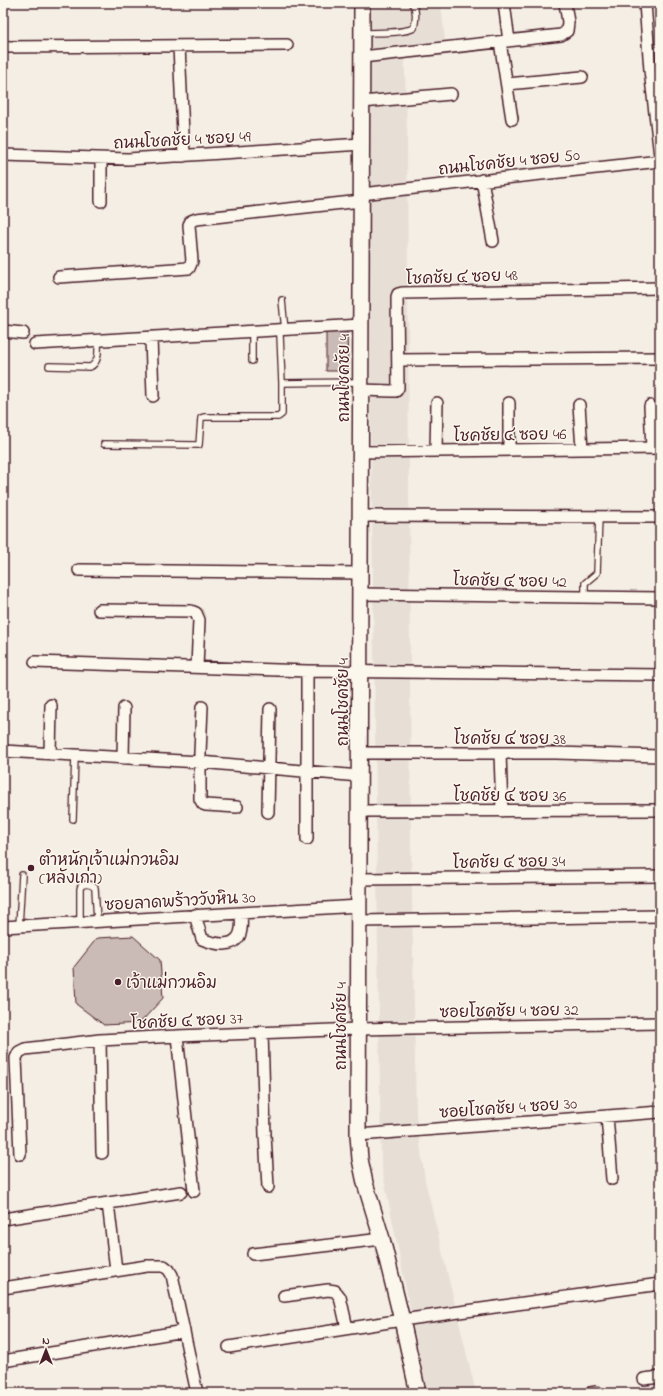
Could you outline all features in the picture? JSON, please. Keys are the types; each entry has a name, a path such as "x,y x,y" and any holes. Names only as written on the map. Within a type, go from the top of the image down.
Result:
{"street":[{"name":"ถนนโชคชัย 4","path":"362,3 358,1135 360,1159 365,1183 382,1239 418,1393"},
{"path":"504,3 504,41 507,84 512,120"},
{"path":"362,57 561,35 567,31 568,22 565,3"},
{"path":"645,3 655,69 660,156"},
{"path":"3,47 287,45"},
{"path":"178,46 184,156"},
{"path":"507,84 582,77"},
{"path":"362,102 451,94"},
{"name":"ถนนโชคชัย 4 ซอย 49","path":"3,155 128,159 362,144"},
{"path":"101,159 101,200"},
{"name":"ถนนโชคชัย 4 ซอย 50","path":"59,277 189,268 192,261 189,225 191,221 196,218 361,198 482,180 660,161"},
{"path":"482,180 493,241"},
{"name":"โชคชัย ๔ ซอย 48","path":"361,386 396,391 398,388 396,297 398,294 660,288"},
{"path":"35,344 252,332 282,332 361,325"},
{"path":"3,331 23,333"},
{"path":"151,338 152,396"},
{"path":"398,360 660,358"},
{"path":"436,403 436,451"},
{"path":"509,403 510,450"},
{"path":"579,405 582,449"},
{"path":"650,406 656,448"},
{"name":"โชคชัย ๔ ซอย 46","path":"360,452 656,448"},
{"path":"360,516 660,518"},
{"path":"79,570 360,573"},
{"name":"โชคชัย ๔ ซอย 42","path":"360,594 660,598"},
{"path":"99,610 191,611 196,613 199,620 197,667"},
{"path":"35,662 307,671 660,675"},
{"path":"306,839 307,671"},
{"path":"50,754 51,705"},
{"path":"202,707 200,799 203,804 237,807"},
{"path":"123,758 124,708"},
{"path":"268,812 270,709"},
{"path":"3,751 200,762 359,776"},
{"name":"โชคชัย ๔ ซอย 38","path":"359,753 556,753 660,756"},
{"path":"500,753 502,811"},
{"name":"โชคชัย ๔ ซอย 36","path":"359,811 660,810"},
{"name":"โชคชัย ๔ ซอย 34","path":"359,879 660,876"},
{"name":"ซอยลาดพร้าววังหิน 30","path":"3,927 359,906"},
{"path":"195,915 202,939 219,945 232,943 239,937 241,929 241,913"},
{"path":"359,921 660,916"},
{"name":"ซอยโชคชัย 4 ซอย 32","path":"358,1029 660,1023"},
{"name":"โชคชัย ๔ ซอย 37","path":"20,1154 16,1058 19,1052 25,1049 100,1040 358,1029"},
{"path":"262,1032 264,1135 268,1187"},
{"path":"177,1036 194,1191"},
{"path":"100,1040 102,1153"},
{"name":"ซอยโชคชัย 4 ซอย 30","path":"358,1135 660,1112"},
{"path":"607,1116 612,1179"},
{"path":"3,1219 182,1192"},
{"path":"108,1203 116,1270"},
{"path":"253,1254 382,1239"},
{"path":"3,1288 116,1270 147,1266 164,1266 172,1275 198,1393"},
{"path":"229,1347 347,1328 660,1284"},
{"path":"284,1296 328,1290 335,1291 340,1298 347,1328"},
{"path":"3,1362 184,1331"},
{"path":"644,1380 660,1377"}],"lane":[{"path":"362,3 367,3"},
{"path":"362,33 391,32 410,30 414,28 416,22 415,8 411,3"},
{"path":"104,444 198,445 201,418 278,417 282,414 282,300"},
{"path":"252,332 252,361"},
{"path":"49,366 90,367 94,365 98,359 98,341"},
{"path":"282,383 361,386"},
{"path":"585,597 585,583 597,573 599,517"},
{"path":"73,818 75,756"},
{"path":"19,926 22,875"},
{"path":"80,922 80,889 81,886 88,884 95,888 97,921"}],"shaded area":[{"path":"369,3 441,3 445,42 404,47 407,128 411,844 416,1115 425,1180 476,1393 427,1393 381,1164 369,294"}],"building":[{"path":"326,329 347,329 348,371 326,371"},
{"name":"เจ้าแม่กวนอิม","path":"133,936 160,960 163,998 140,1023 104,1025 76,1004 74,967 97,938"}],"place":[{"name":"ตำหนักเจ้าแม่กวนอิม (หลังเก่า)","path":"31,868"},
{"name":"เจ้าแม่กวนอิม","path":"118,982"}]}
